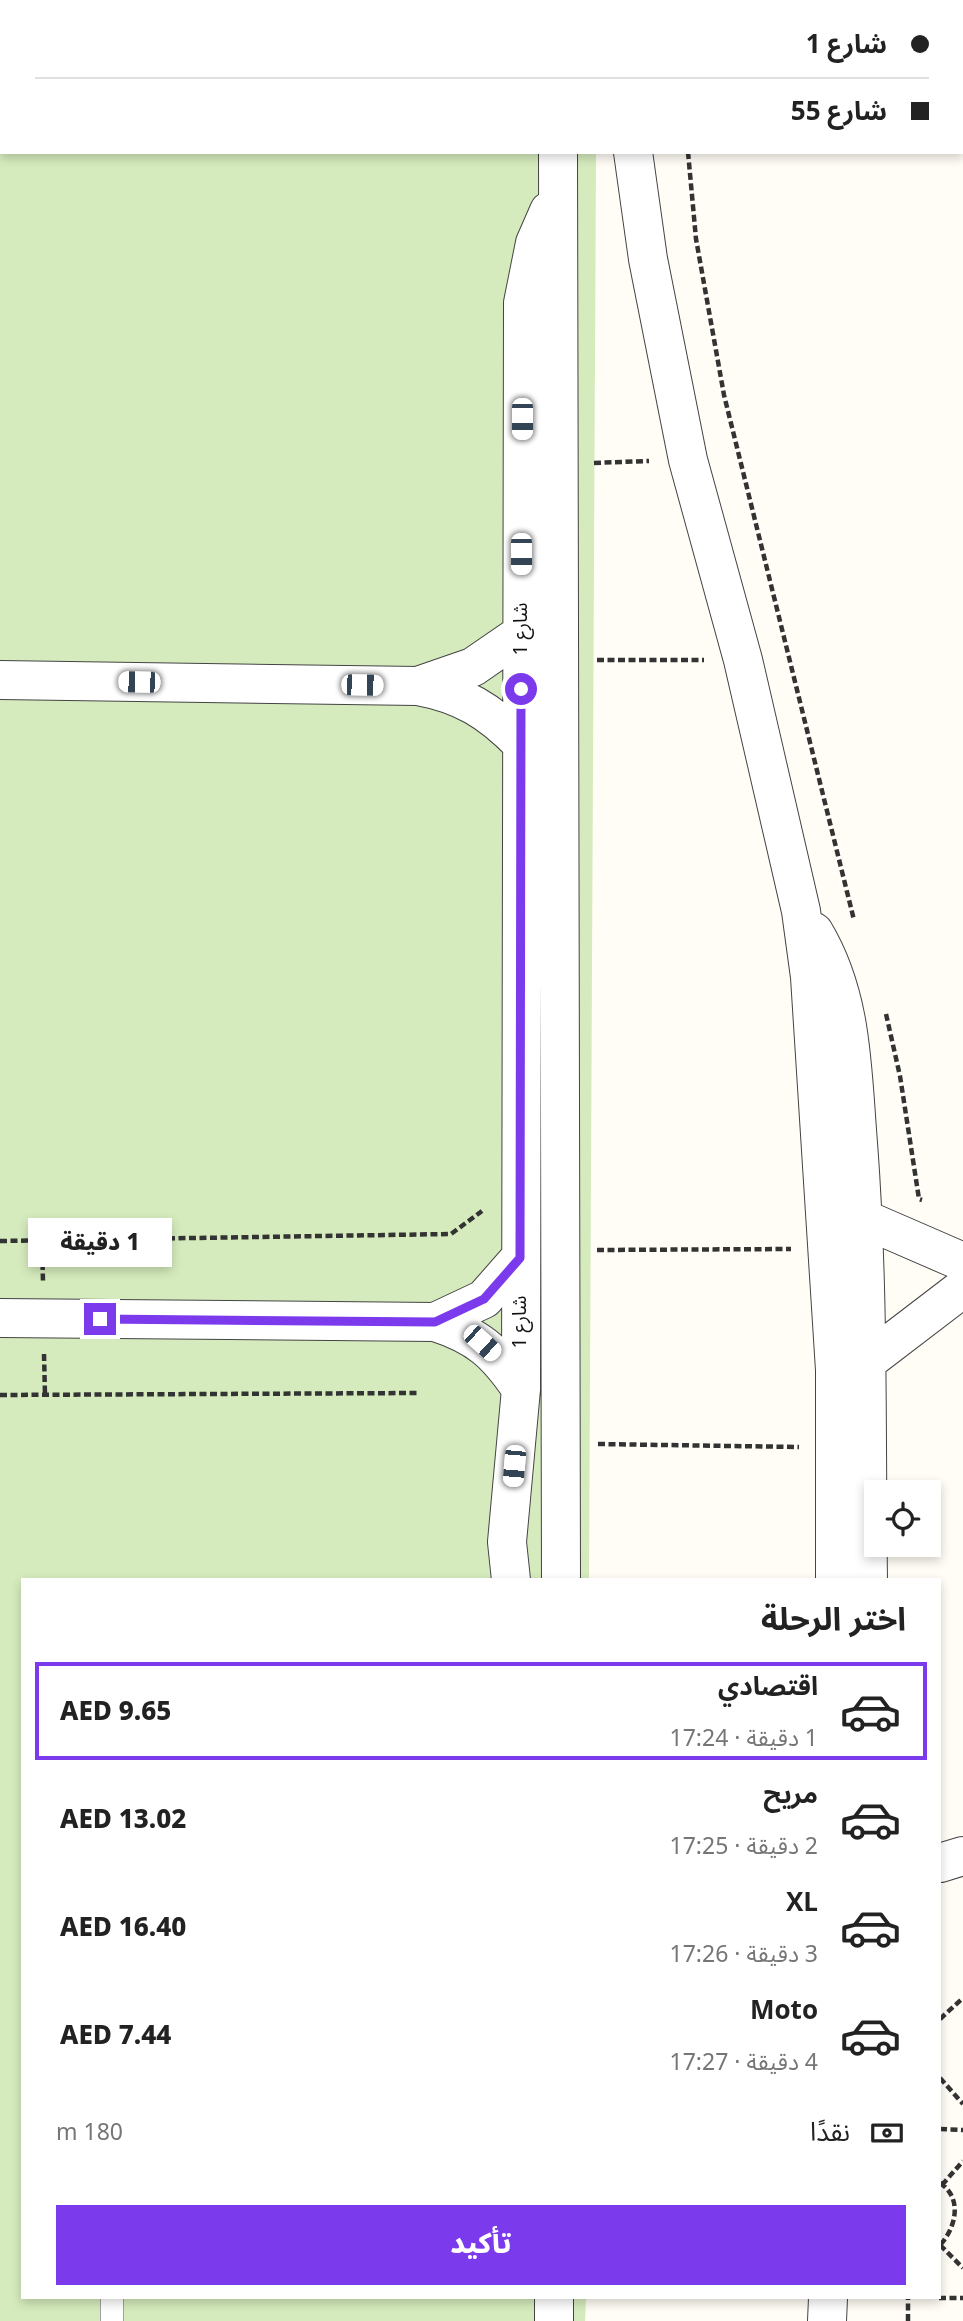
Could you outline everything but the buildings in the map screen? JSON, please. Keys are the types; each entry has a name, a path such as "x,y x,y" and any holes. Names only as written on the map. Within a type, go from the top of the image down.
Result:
{"street":[{"path":"633,154 648,259 688,460 743,660 801,911 810,977 835,1370 835,1578"},
{"name":"شارع 1","path":"558,169 561,1578"},
{"name":"شارع 1","path":"511,1578 507,1542 521,1389 523,303 535,243 558,169"},
{"path":"418,685 473,667 521,635"},
{"path":"0,680 418,685 447,691 475,703 500,721 521,743"},
{"path":"801,911 827,954 848,1021 864,1219 868,1578"},
{"path":"864,1219 963,1262"},
{"path":"435,1322 484,1299 520,1258"},
{"path":"865,1363 963,1288"},
{"path":"0,1318 435,1322 460,1330 482,1343 502,1361 521,1389"},
{"path":"941,1846 963,1854"},
{"path":"941,1863 963,1854"},
{"path":"554,2321 555,2299"},
{"path":"827,2321 828,2299"}],"lane":[{"path":"112,2299 112,2321"}],"path":[{"path":"688,154 696,239 724,394 857,931"},
{"path":"557,463 688,460"},
{"path":"558,660 743,660"},
{"path":"884,1007 900,1076 919,1199 930,1205"},
{"path":"0,1241 452,1234 484,1210"},
{"path":"560,1250 827,1249"},
{"path":"0,1395 419,1393"},
{"path":"561,1444 835,1447"},
{"path":"941,2018 963,1998"},
{"path":"941,2079 963,2104"},
{"path":"941,2129 963,2130"},
{"path":"941,2244 950,2234 956,2211 953,2198 941,2184 963,2161"},
{"path":"941,2246 963,2268"},
{"path":"941,2298 963,2298"},
{"path":"908,2299 908,2321"}],"green space":[{"path":"0,154 596,154 589,1578 21,1578 21,2299 586,2299 585,2321 0,2321"}],"route":[{"path":"100,1319 435,1322 484,1299 504,1280 520,1258 521,689"}]}
